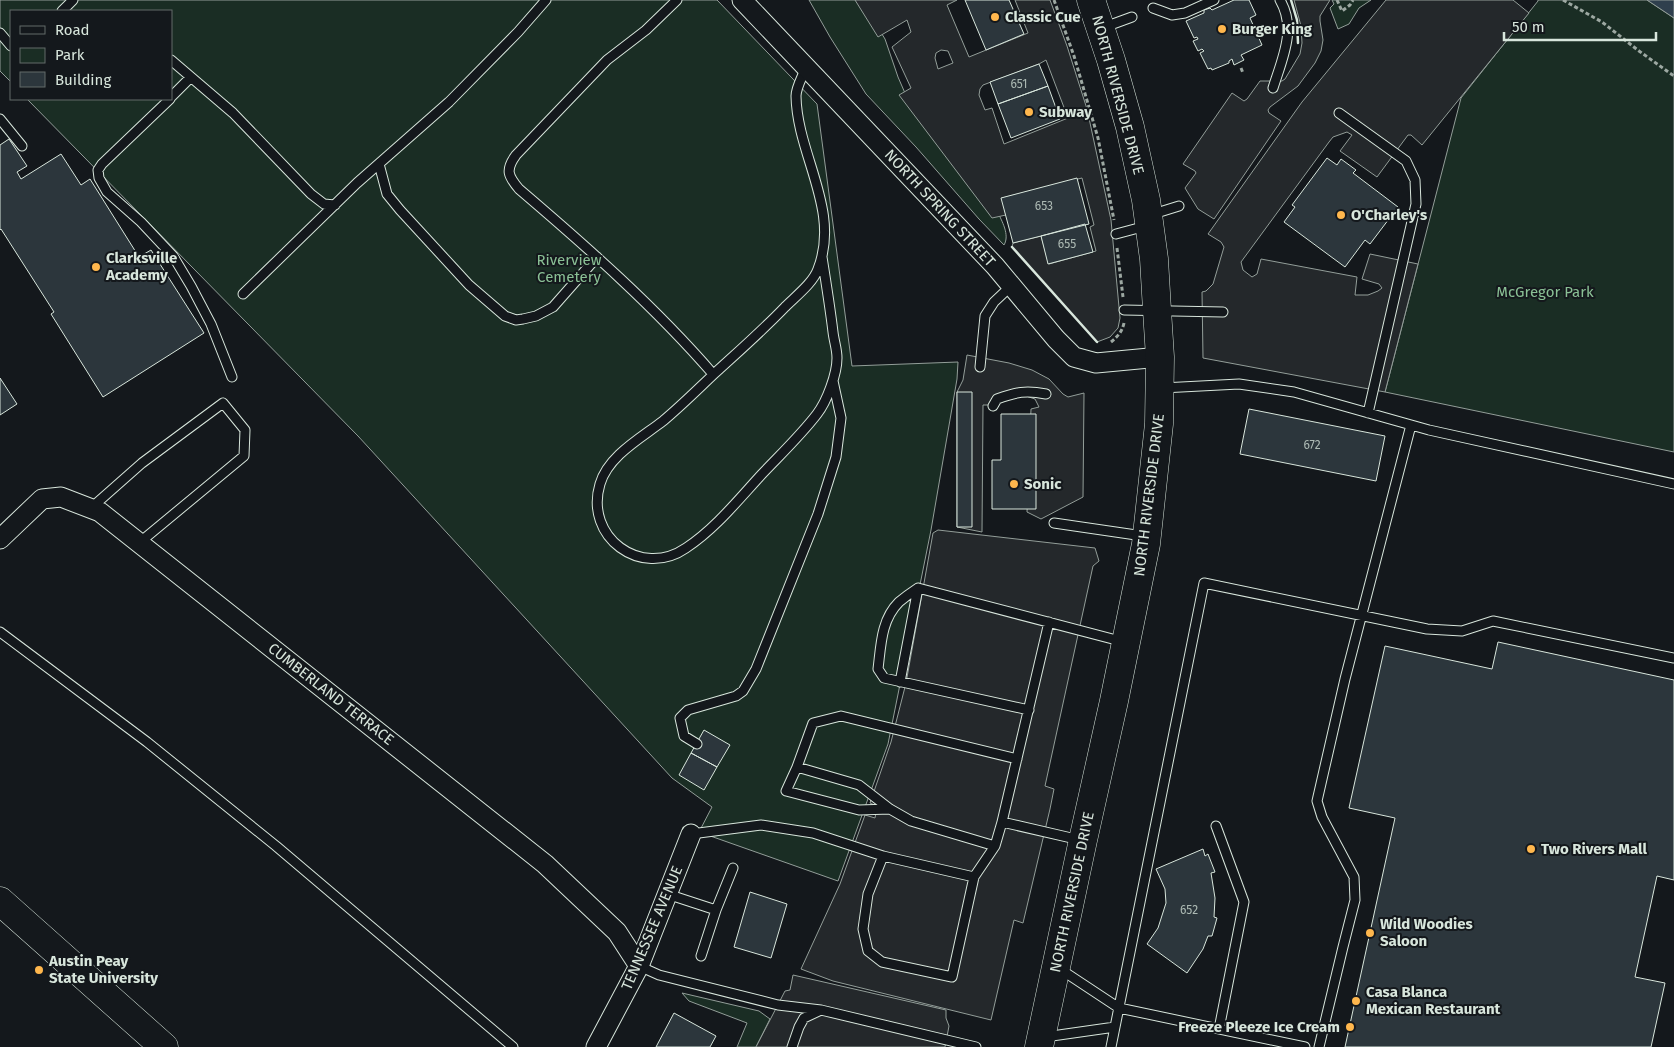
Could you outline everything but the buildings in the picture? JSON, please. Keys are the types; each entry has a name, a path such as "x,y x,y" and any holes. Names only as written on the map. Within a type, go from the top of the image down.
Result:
{"main road":[{"name":"NORTH RIVERSIDE DRIVE","path":"1041,1042 1147,537 1159,424 1160,357 1154,260 1148,221 1131,132 1091,0"},
{"path":"0,901 164,1047"}],"street":[{"name":"NORTH SPRING STREET","path":"742,0 995,266 1056,339 1074,357 1096,363 1160,357"},
{"name":"CUMBERLAND TERRACE","path":"0,539 42,499 61,496 100,512 545,864 617,932 639,966"},
{"name":"TENNESSEE AVENUE","path":"596,1047 639,966 691,834"}],"lane":[{"path":"63,10 73,0"},
{"path":"243,294 335,204 449,102 511,39 546,0"},
{"path":"677,0 646,30 607,60 516,155 509,165 509,177 519,189 597,258 685,341 714,374"},
{"path":"1154,8 1172,15 1185,13 1214,0"},
{"path":"1273,88 1288,38 1287,20 1280,0"},
{"path":"1100,28 1132,17"},
{"path":"0,33 10,45"},
{"path":"172,61 233,113 311,194 324,204 335,204"},
{"path":"806,67 796,94 802,134 818,185 825,224 824,251 822,257 817,272 803,289 765,327 666,418 625,450 605,471 599,487 597,504 600,521 606,534 627,552 641,558 660,559 680,552 698,540 718,522 818,413 833,381 837,358 822,257"},
{"path":"172,96 191,77"},
{"path":"168,100 102,164 98,170 99,178 108,192 141,222 173,256 211,324 232,377"},
{"path":"1338,113 1406,161 1415,180 1416,204 1368,413"},
{"path":"0,119 22,146"},
{"path":"379,164 387,194 400,210 470,285 505,316 516,320 523,319 536,316 553,307 597,258"},
{"path":"1116,234 1179,206"},
{"path":"980,367 985,316 994,302 1011,286"},
{"path":"1124,310 1223,312"},
{"path":"697,744 684,736 680,718 688,710 736,696 743,691 756,668 818,514 836,457 841,418 833,381"},
{"path":"1160,388 1239,384 1294,392 1411,425 1674,484"},
{"path":"993,406 997,399 1014,392 1030,391 1046,394"},
{"path":"91,508 142,463 223,403 245,430 244,456 139,543"},
{"path":"1319,1047 1342,947 1356,900 1354,877 1322,817 1317,801 1344,686 1411,425"},
{"path":"1054,523 1147,537"},
{"path":"1111,1047 1204,583 1427,629 1462,631 1493,621 1674,658"},
{"path":"918,588 1126,642"},
{"path":"918,588 899,602 887,619 882,635 878,669 884,678 1029,710"},
{"path":"900,682 918,588"},
{"path":"883,856 868,894 863,929 868,951 882,962 952,977 974,878 995,846 1002,822 1049,622"},
{"path":"0,632 147,742 261,834 514,1047"},
{"path":"890,808 859,810 786,791 813,723 841,716 1017,759"},
{"path":"797,767 859,785 890,808 911,820 995,846"},
{"path":"1002,822 1083,840"},
{"path":"691,834 761,825 813,833 883,856 974,878"},
{"path":"1216,826 1244,902 1219,1029"},
{"path":"701,956 716,910 733,868"},
{"path":"667,894 716,910"},
{"path":"639,966 659,975 778,1005 821,1010 976,1047"},
{"path":"1056,966 1119,1008 1305,1047"},
{"path":"792,1047 804,1018 821,1010"},
{"path":"1041,1042 1115,1028"}],"path":[{"path":"1054,0 1074,56 1098,138 1114,214 1125,320 1122,330 1109,343"},
{"path":"1337,0 1342,11 1353,0"},
{"path":"1564,0 1602,22 1674,76"},
{"path":"1241,68 1243,73"}],"green space":[{"name":"Riverview Cemetery","path":"0,0 717,0 817,104 852,366 958,362 957,379 931,530 888,744 838,881 699,832 712,807 672,778 358,436 28,100 172,100 172,10 10,10 10,81 0,71"},
{"path":"809,0 864,0 885,39 908,100 997,211 1006,232 1004,245 866,94"},
{"path":"1332,0 1371,0 1359,8 1349,24 1338,29 1330,8 1334,4"},
{"name":"McGregor Park","path":"1538,0 1647,0 1674,18 1674,452 1385,392 1461,98"},
{"path":"682,993 759,1011 770,1019 756,1047 737,1047 747,1023 689,1001"}],"shaded area":[{"path":"855,0 957,0 947,5 969,57 1028,33 1015,0 1050,0 1087,109 1111,220 1120,318 1118,328 1110,337 1097,342 1012,247 1013,243 1041,236 1049,264 1096,251 1090,227 1094,225 1082,178 1002,198 1006,215 992,218 899,95 911,88 892,47 911,32 907,20 878,37","holes":["941,50 948,51 953,63 938,69 935,58 936,53","1046,60 1068,118 1004,144 992,108 985,110 979,95 980,89 983,85"]},
{"path":"1294,0 1330,0 1320,16 1323,40 1321,51 1315,63 1298,86 1268,110 1269,113 1281,121 1214,219 1198,209 1185,188 1196,173 1183,164 1232,93 1244,101 1260,81 1282,81 1285,79 1300,54 1302,43 1301,26"},
{"path":"1386,0 1513,0 1529,13 1422,145 1411,135 1408,135 1377,177 1340,151 1352,135 1347,132 1333,137 1241,262 1243,270 1252,277 1257,274 1261,259 1357,277 1355,295 1368,295 1382,288 1379,284 1362,279 1370,254 1418,264 1385,392 1203,358 1202,292 1206,291 1213,284 1224,247 1221,242 1208,234 1302,102"},
{"path":"967,355 1009,363 1032,370 1049,379 1068,397 1084,393 1083,497 1041,519 1027,512 1031,409 1039,407 1035,399 1026,396 1015,397 1004,400 998,405 983,405 982,532 957,527 957,392 963,380"},
{"path":"938,530 1095,548 1099,561 1093,566 1045,786 1054,789 1050,809 1023,923 1014,920 991,1020 833,981 801,969 840,884 865,815 875,818 877,806 870,803 891,742 906,683 933,533"},
{"path":"793,975 946,1010 949,1026 945,1047 756,1047 785,991 790,990"}],"water":[{"path":"1647,0 1674,0 1674,18"}],"wall":[{"path":"1291,0 1297,20 1298,43"},
{"path":"1012,247 1097,342"}],"place":[{"name":"Classic Cue","path":"995,17"},
{"name":"Burger King","path":"1222,29"},
{"name":"Subway","path":"1029,112"},
{"name":"O'Charley's","path":"1341,215"},
{"name":"Clarksville Academy","path":"96,267"},
{"name":"Sonic","path":"1014,484"},
{"name":"Two Rivers Mall","path":"1531,849"},
{"name":"Wild Woodies Saloon","path":"1370,933"},
{"name":"Austin Peay State University","path":"39,970"},
{"name":"Casa Blanca Mexican Restaurant","path":"1356,1001"},
{"name":"Freeze Pleeze Ice Cream","path":"1350,1027"}]}
